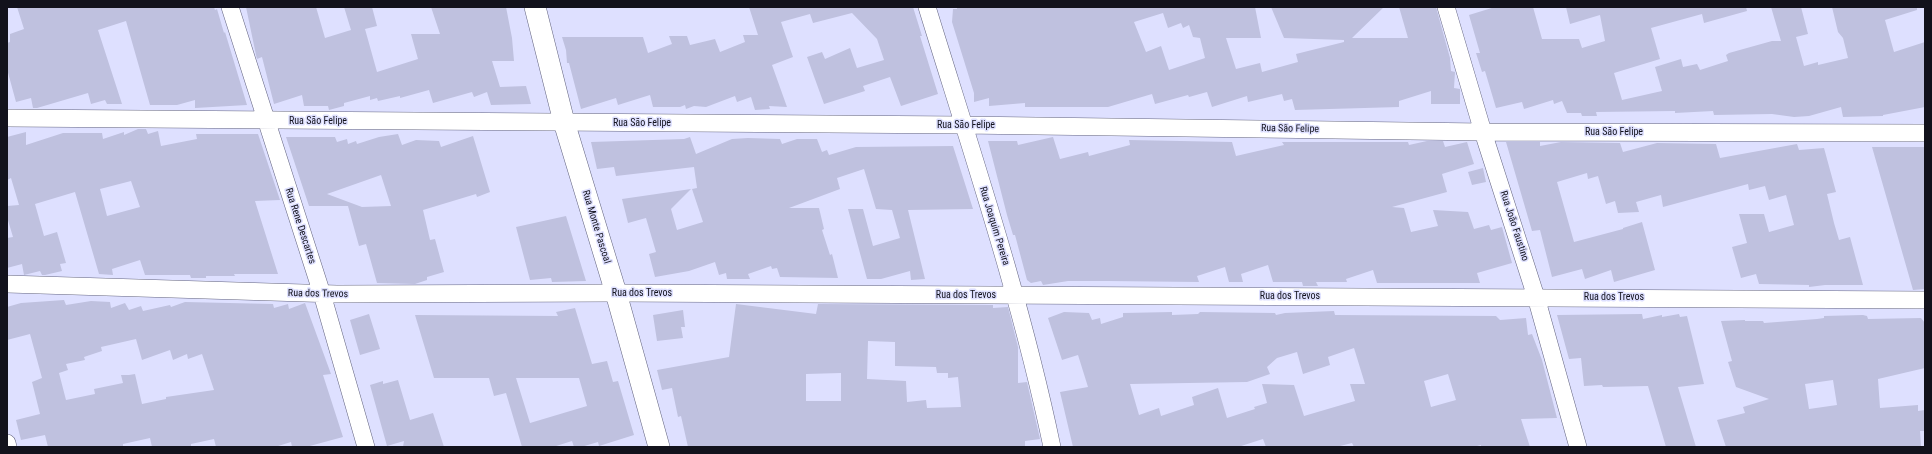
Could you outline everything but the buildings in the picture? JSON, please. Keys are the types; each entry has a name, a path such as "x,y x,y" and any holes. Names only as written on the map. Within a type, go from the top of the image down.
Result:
{"street":[{"name":"Rua Rene Descartes","path":"230,7 322,294 366,447"},
{"name":"Rua Monte Pascoal","path":"535,7 564,122 616,293 658,447"},
{"name":"Rua Joaquim Pereira","path":"927,7 1016,295 1040,387 1052,447"},
{"name":"Rua João Faustino","path":"1446,7 1483,132 1536,297 1578,447"},
{"name":"Rua São Felipe","path":"7,118 963,125 1483,132 1925,133"},
{"name":"Rua dos Trevos","path":"7,284 322,294 616,293 1925,300"}]}
